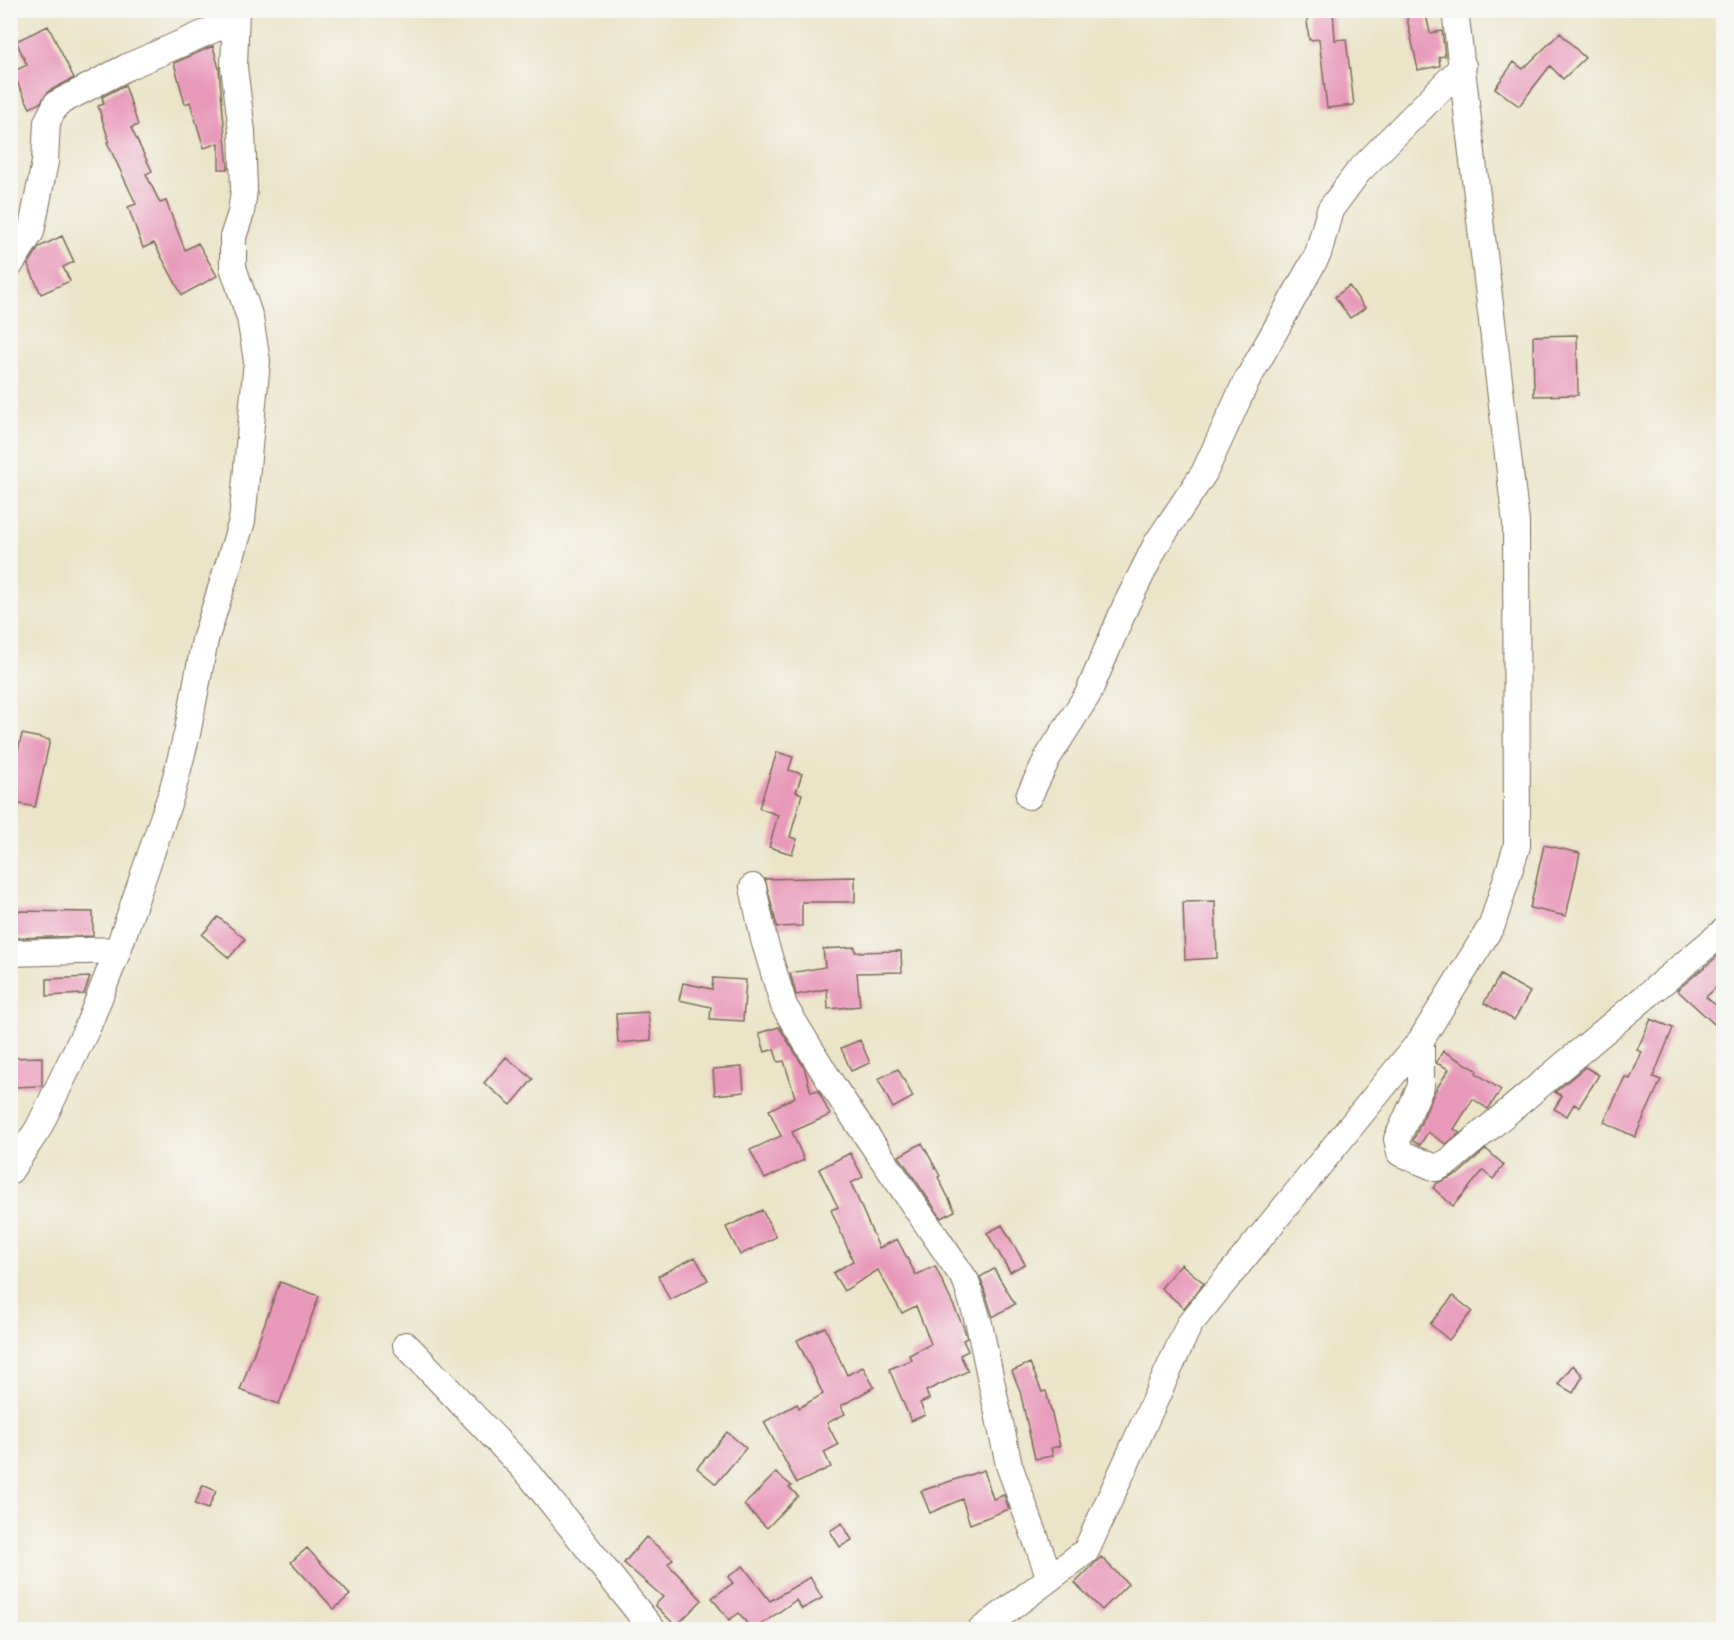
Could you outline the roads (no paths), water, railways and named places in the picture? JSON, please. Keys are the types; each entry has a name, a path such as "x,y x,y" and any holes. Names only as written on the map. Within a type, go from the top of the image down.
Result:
{"street":[{"path":"981,1629 1086,1551 1189,1325 1421,1040 1492,925 1517,846 1516,524 1455,10"},
{"path":"10,265 31,232 45,162 48,122 56,104 236,15 234,67 242,131 244,190 241,213 233,237 233,267 250,318 257,361 243,510 206,640 188,734 172,792 118,950 88,1026 38,1129 10,1171"},
{"path":"1029,796 1048,757 1088,694 1126,605 1157,543 1204,473 1245,384 1318,254 1330,210 1358,172 1462,66"},
{"path":"753,887 764,940 784,1006 834,1088 966,1281 979,1324 1009,1465 1050,1578"},
{"path":"1421,1040 1421,1086 1397,1139 1397,1147 1400,1153 1436,1168 1448,1162 1724,931"},
{"path":"10,953 118,950"},
{"path":"406,1345 529,1474 653,1629"}]}
